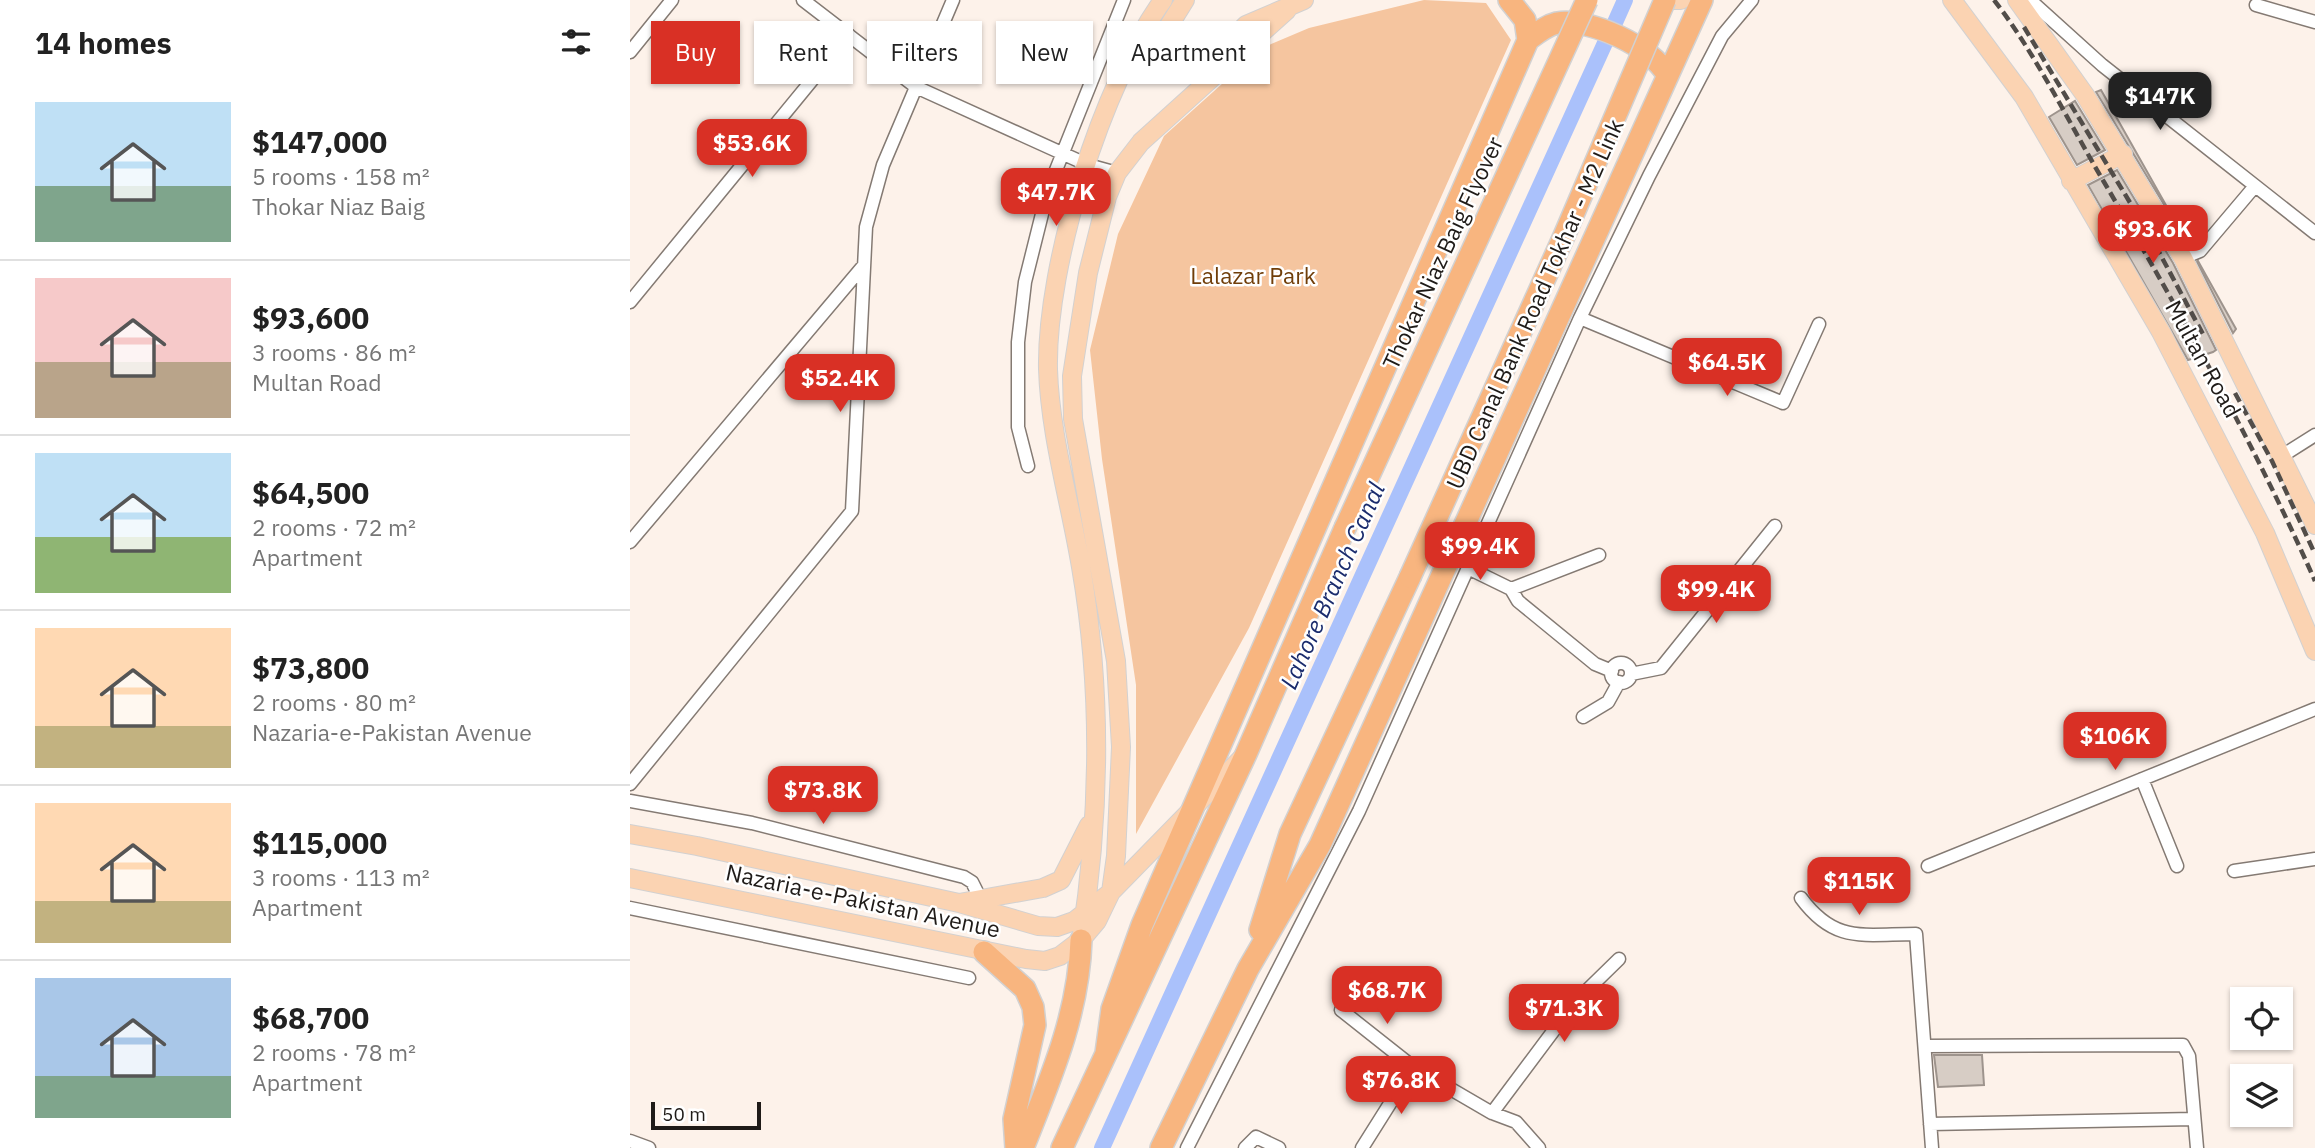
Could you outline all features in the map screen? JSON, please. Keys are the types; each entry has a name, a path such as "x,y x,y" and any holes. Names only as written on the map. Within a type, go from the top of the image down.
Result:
{"highway":[{"path":"1509,0 1525,20 1528,40"},
{"name":"Thokar Niaz Baig Flyover","path":"1062,1148 1246,754 1345,528 1587,0"},
{"path":"1161,1148 1248,969 1290,834 1672,0"},
{"name":"UBD Canal Bank Road Tokhar - M2 Link","path":"1248,969 1320,845 1702,0"},
{"path":"1106,1053 1112,1009 1142,925 1528,40 1540,30 1559,22 1587,25 1640,47 1661,63 1667,75"},
{"path":"1023,1148 1071,1020 1080,977 1081,940"},
{"path":"984,952 1017,979 1033,1007 1035,1025 1014,1119 1016,1148"}],"main road":[{"path":"1081,940 1094,813 1095,708 1082,568 1054,427 1048,369 1050,329 1065,241 1088,165 1127,58 1163,0"},
{"path":"1185,0 1157,45 1164,62 1183,71 1205,66 1247,25 1287,10 1304,0"},
{"name":"Multan Road","path":"1952,0 2024,97 2161,332 2265,533 2315,651"},
{"name":"Multan Road","path":"2017,0 2057,53 2123,154 2183,258 2282,456 2310,499 2315,525"},
{"path":"1081,940 1097,921 1111,892 1116,856 1121,747 1116,661 1073,419 1072,376 1088,273 1107,197 1117,173 1141,142 1287,10"},
{"path":"2071,181 2123,154"},
{"path":"1111,892 1246,754"},
{"path":"959,903 1043,888 1061,880 1094,813"},
{"name":"Nazaria-e-Pakistan Avenue","path":"630,834 959,903 1038,926 1066,925 1085,914 1111,892"},
{"name":"Nazaria-e-Pakistan Avenue","path":"630,878 984,952 1045,961 1060,956 1081,940"}],"street":[{"path":"630,52 672,0"},
{"path":"803,0 831,21"},
{"path":"630,785 852,511 866,227 873,197 953,0"},
{"path":"1028,466 1018,427 1020,310 1048,190 1125,0"},
{"path":"1187,1148 1359,811 1580,318 1721,36 1752,0"},
{"path":"2030,0 2102,65 2315,233"},
{"path":"2256,5 2315,22"},
{"path":"853,38 916,87 1088,165 1117,173"},
{"path":"630,302 809,84"},
{"path":"2183,258 2200,251 2255,186"},
{"path":"630,542 864,265"},
{"path":"1580,318 1783,403 1819,324"},
{"path":"2282,456 2315,435"},
{"path":"1468,568 1511,589 1518,601 1595,664 1624,682 1631,674 1661,668 1775,526"},
{"path":"1511,589 1599,555"},
{"path":"1583,717 1606,705 1615,677"},
{"path":"1928,866 2315,709"},
{"path":"2142,779 2177,866"},
{"path":"630,801 752,824 964,877 976,886 980,898"},
{"path":"2234,871 2315,859"},
{"path":"1801,898 1815,918 1843,934 1916,934 1932,1148"},
{"path":"630,908 969,978"},
{"path":"1492,1113 1574,1002 1619,959"},
{"path":"1341,1010 1413,1067 1492,1113 1516,1122 1533,1145"},
{"path":"1925,1046 2178,1044 2187,1049 2189,1056 2197,1148"},
{"path":"1362,1148 1413,1067"},
{"path":"1930,1124 2194,1119"},
{"path":"1245,1148 1256,1137 1279,1148"},
{"path":"630,1141 649,1148"}],"green space":[{"name":"Lalazar Park","path":"1424,0 1486,3 1511,40 1249,628 1136,834 1136,685 1102,459 1090,350 1118,234 1164,136 1222,84 1270,84 1270,45 1309,28"}],"building":[{"path":"2101,90 2189,246 2096,92"},
{"path":"2075,101 2105,150 2077,165 2049,117"},
{"path":"2117,170 2173,263 2216,350 2213,352 2188,360 2088,185"},
{"path":"2197,262 2236,329 2233,333"},
{"path":"1934,1055 1982,1055 1984,1085 1938,1087"}],"waterway":[{"name":"Lahore Branch Canal","path":"1613,27 1625,0"},
{"name":"Lahore Branch Canal","path":"1102,1148 1605,43"}],"railway":[{"path":"1994,0 2038,66 2188,329 2267,479 2315,581"},
{"path":"2024,27 2152,239 2205,338"},
{"path":"2235,393 2272,461 2315,554"}]}
